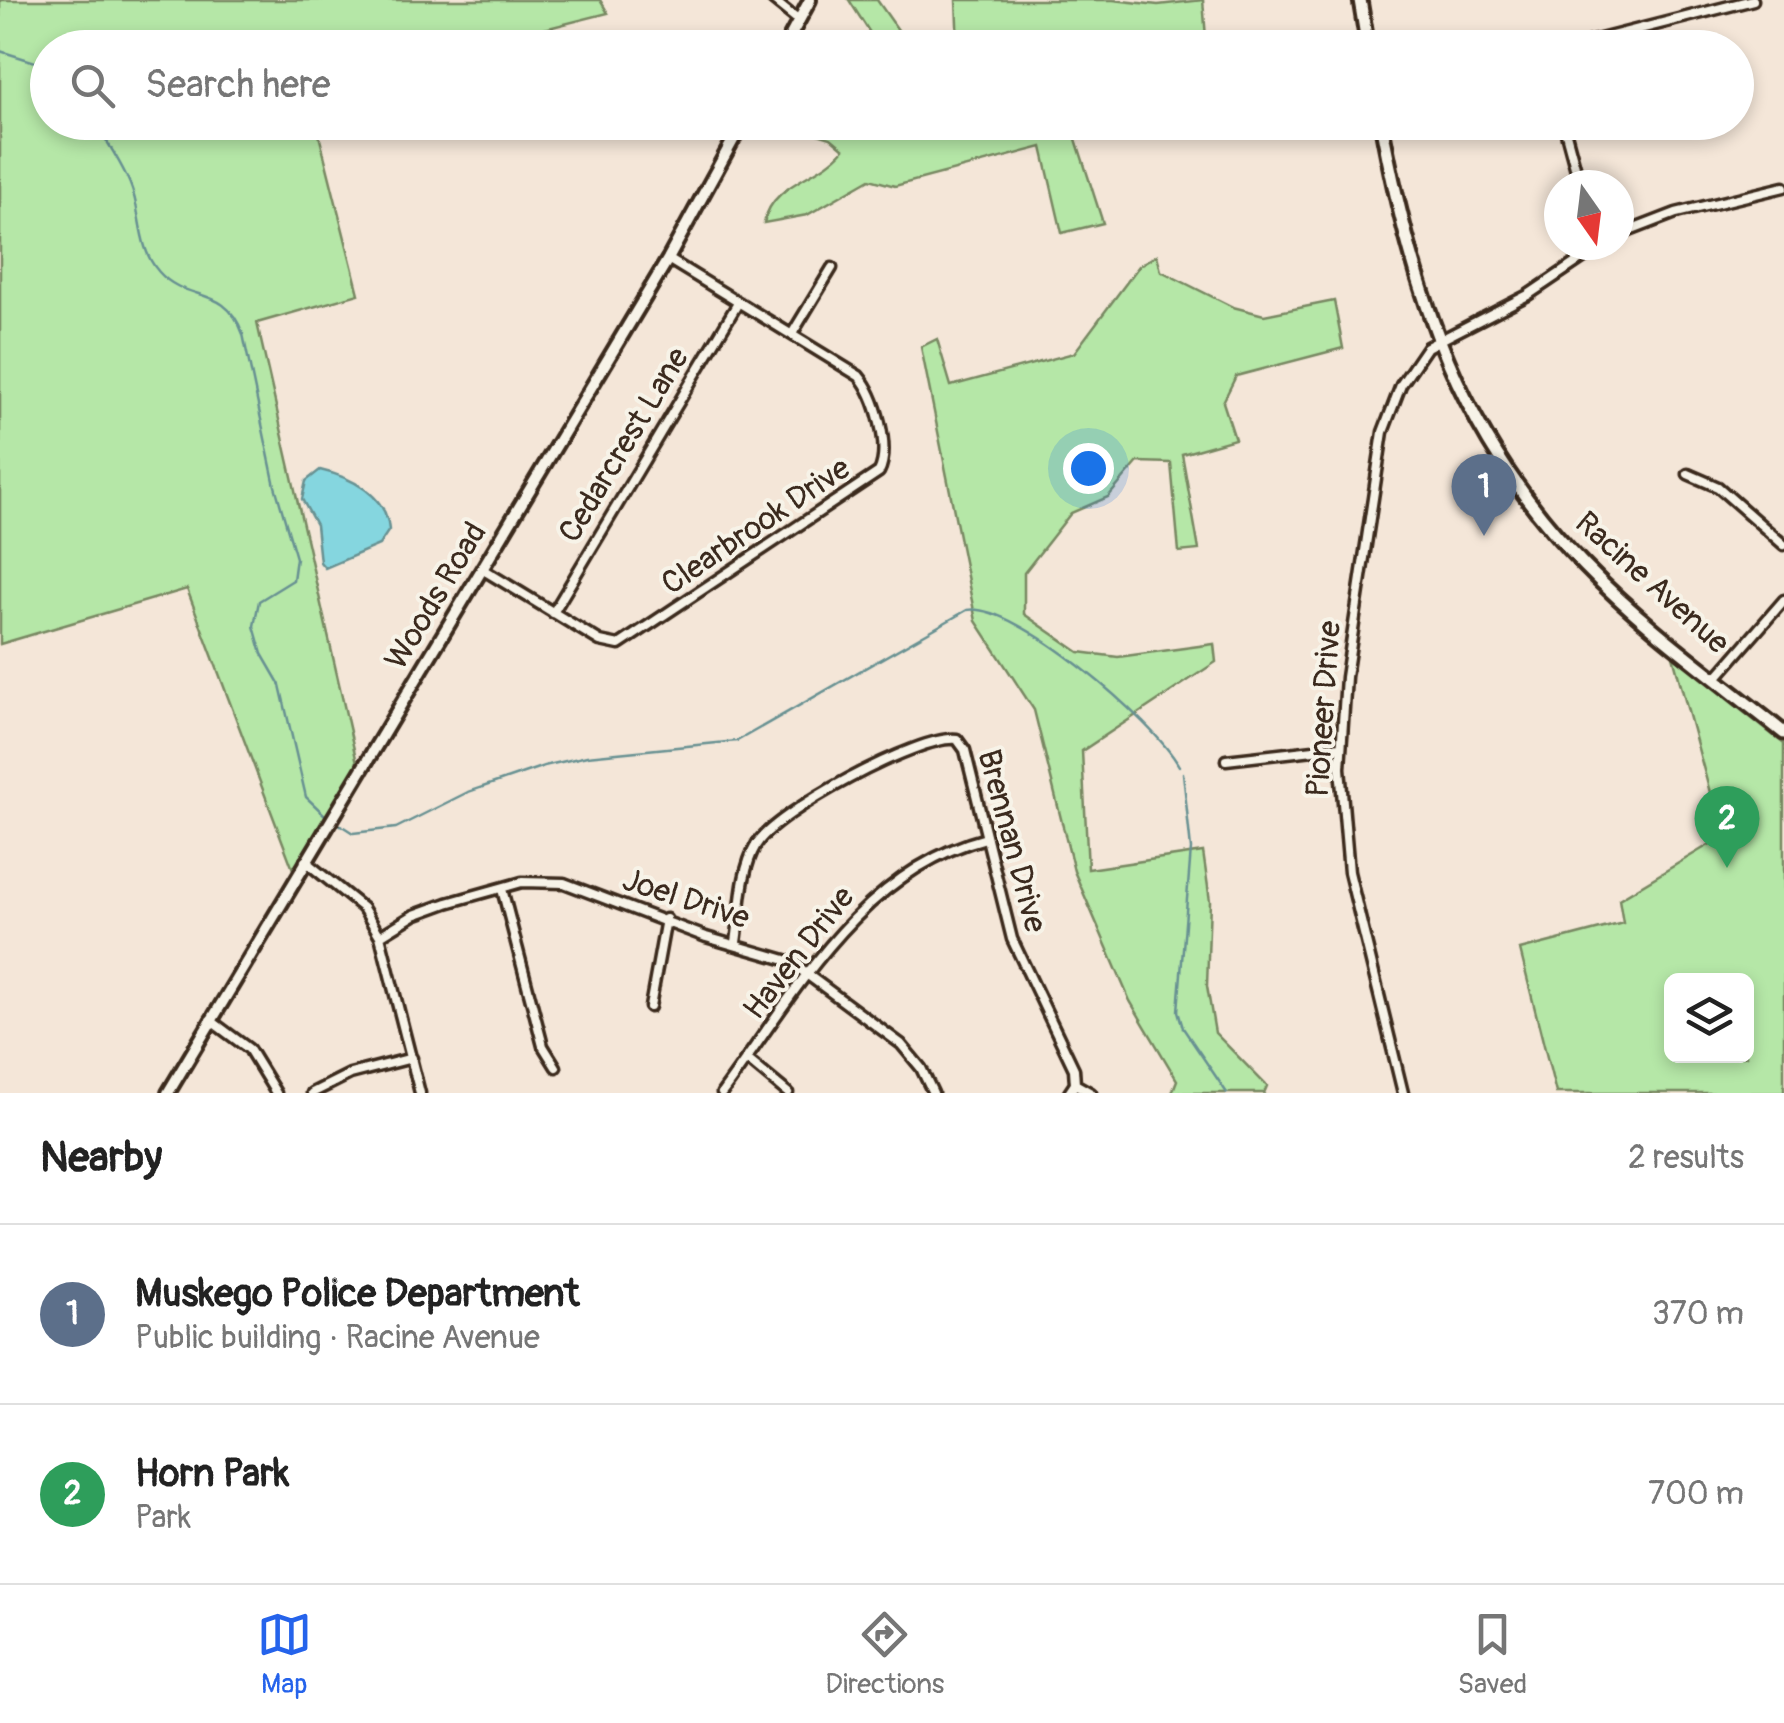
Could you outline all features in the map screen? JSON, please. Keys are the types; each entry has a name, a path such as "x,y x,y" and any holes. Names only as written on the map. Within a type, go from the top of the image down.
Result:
{"main road":[{"path":"1360,0 1365,30"},
{"name":"Racine Avenue","path":"1386,140 1405,239 1437,340 1496,456 1552,530 1610,590 1784,733"}],"street":[{"path":"774,0 798,21"},
{"path":"793,30 810,0"},
{"path":"1636,30 1753,0"},
{"name":"Woods Road","path":"168,1093 668,259 734,140"},
{"path":"1568,140 1576,170"},
{"path":"1634,228 1676,213 1784,187"},
{"name":"Clearbrook Drive","path":"482,569 611,645 632,640 874,477 884,452 864,381 668,259"},
{"path":"1437,340 1511,305 1579,260"},
{"path":"792,334 832,268"},
{"name":"Cedarcrest Lane","path":"553,613 738,303"},
{"name":"Pioneer Drive","path":"1403,1093 1349,872 1340,746 1362,556 1383,432 1401,385 1422,353 1437,340"},
{"path":"1688,474 1718,487 1784,544"},
{"path":"1716,678 1784,600"},
{"path":"957,739 964,730"},
{"name":"Brennan Drive","path":"736,942 750,858 768,830 892,756 922,744 957,739 965,750 1012,939 1065,1046 1072,1089"},
{"path":"1226,760 1340,746"},
{"name":"Haven Drive","path":"722,1093 854,916 881,891 946,851 986,838"},
{"path":"305,861 363,908 380,936 420,1093"},
{"name":"Joel Drive","path":"380,936 427,909 554,880 666,919 706,938 773,953 810,975 901,1044 921,1068 933,1093"},
{"path":"502,889 542,1046 556,1067"},
{"path":"650,1007 666,919"},
{"path":"210,1020 249,1049 276,1093"},
{"path":"312,1093 350,1074 412,1058"},
{"path":"748,1060 788,1093"},
{"path":"1072,1089 1090,1093"}],"green space":[{"path":"0,0 600,0 608,13 540,30 30,30 30,140 320,140 359,294 257,323 358,767 294,872 187,589 0,644"},
{"path":"849,0 877,0 898,30 868,30"},
{"path":"956,0 1113,0 1158,5 1203,0 1205,30 957,30"},
{"path":"833,140 1076,140 1103,223 1062,233 1042,147 895,186 870,179 807,215 764,223 776,198 844,149"},
{"path":"1157,255 1161,271 1233,307 1264,315 1334,301 1343,348 1236,376 1223,402 1235,439 1182,454 1199,550 1179,552 1171,463 1138,462 1108,497 1071,513 1024,573 1024,614 1079,652 1118,657 1214,644 1216,662 1082,751 1088,869 1203,852 1210,901 1207,986 1215,1033 1267,1086 1264,1093 1172,1093 1177,1080 1130,1001 1074,871 1034,710 976,621 921,347 937,339 951,386 1074,353 1139,266"},
{"path":"1673,656 1784,744 1784,1093 1556,1093 1520,950 1623,923 1619,899 1722,837"}],"water":[{"path":"320,470 344,477 374,497 387,518 389,530 379,545 325,568 320,562 316,525 302,499 306,481"}],"waterway":[{"path":"0,51 30,60"},
{"path":"106,140 130,184 143,241 159,272 181,288 226,307 243,334 275,486 296,558 293,580 259,601 254,626 262,654 280,685 306,797 327,817"},
{"path":"339,824 353,833 396,828 468,792 587,756 737,741 967,610 989,613 1049,644 1143,722 1179,766"},
{"path":"1183,773 1191,849 1178,1011 1183,1028 1227,1093"}],"place":[{"name":"Muskego Police Department","path":"1484,536"},
{"name":"Horn Park","path":"1727,868"}]}
